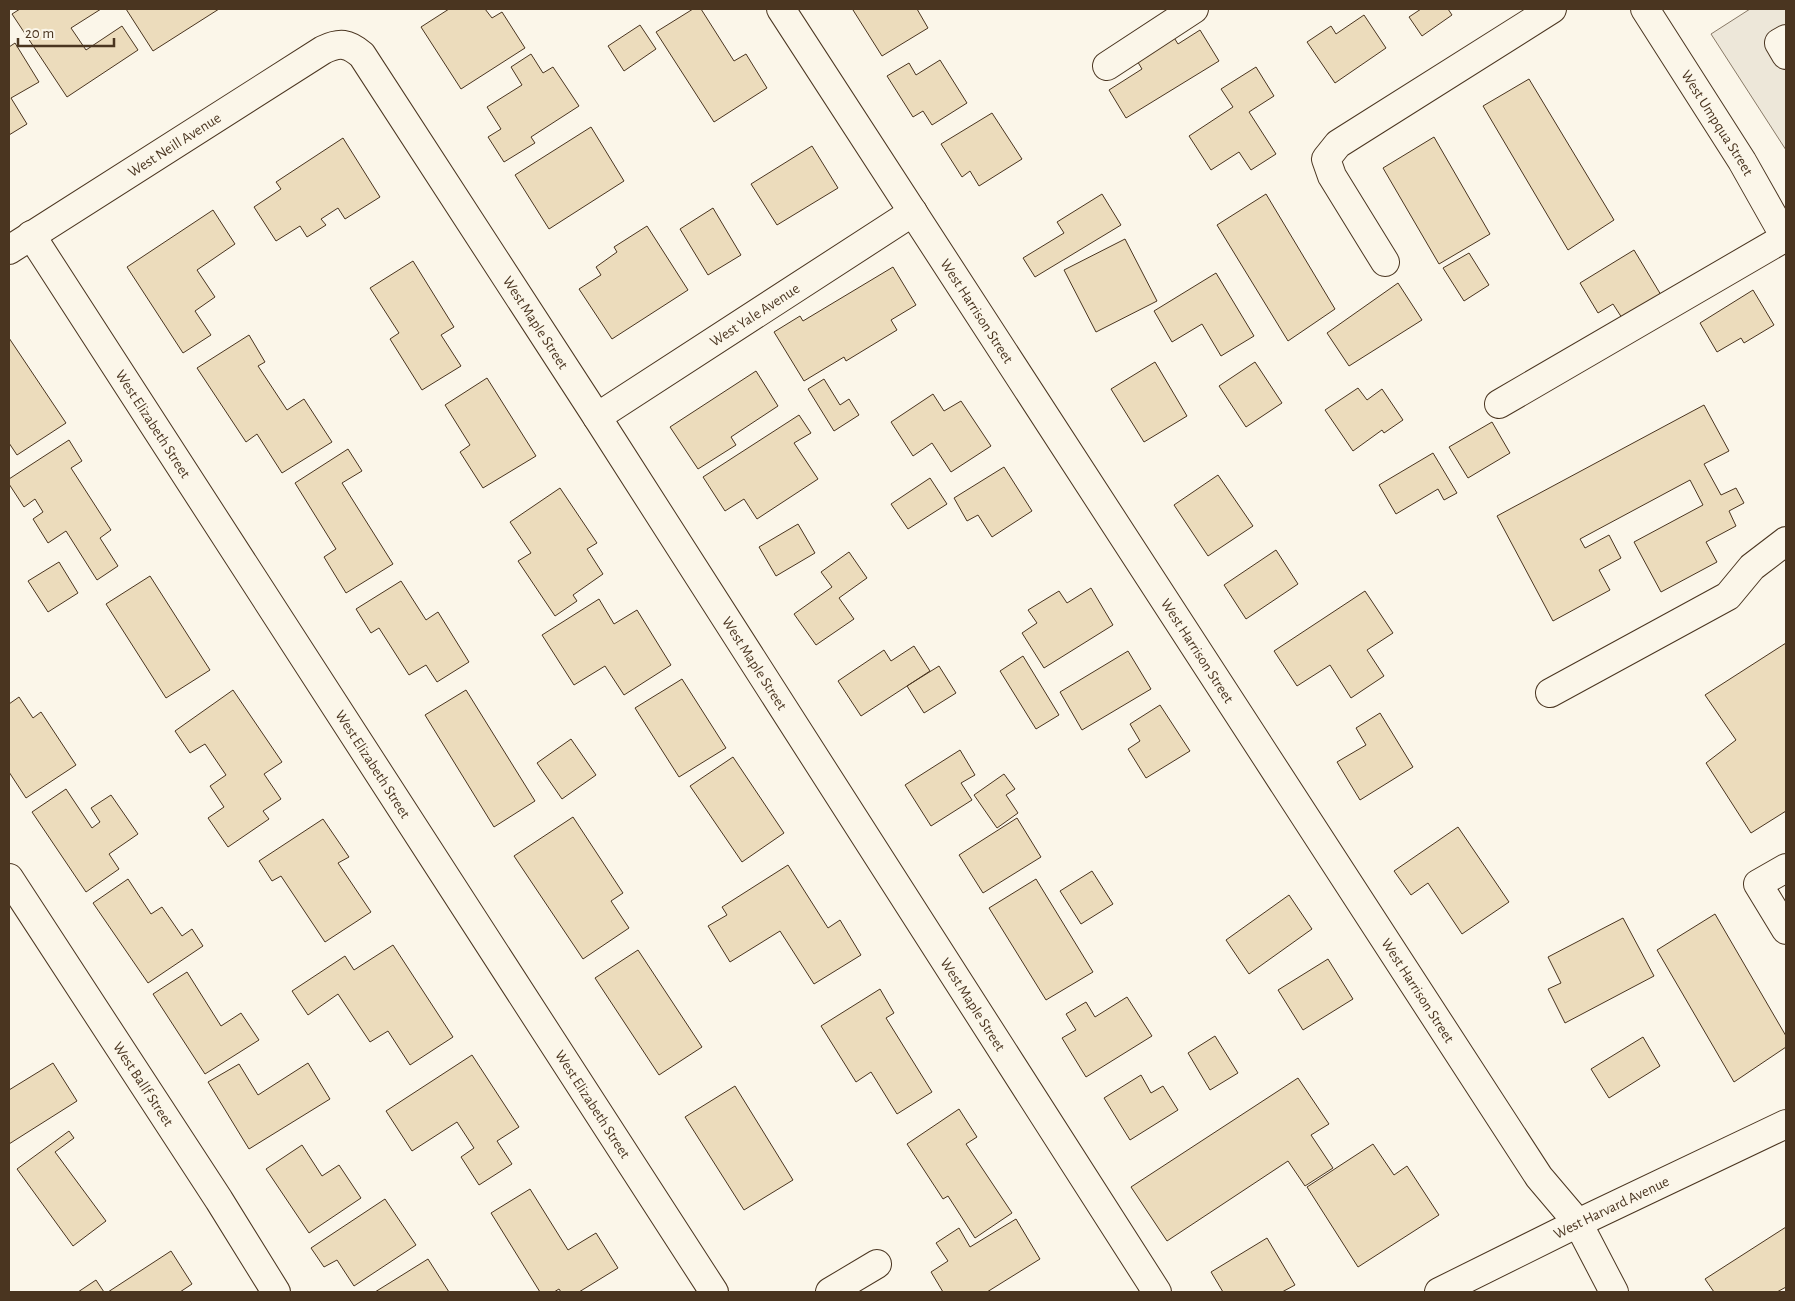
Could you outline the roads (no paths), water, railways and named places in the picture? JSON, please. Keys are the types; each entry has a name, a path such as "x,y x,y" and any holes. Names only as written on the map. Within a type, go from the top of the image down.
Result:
{"street":[{"name":"West Harrison Street","path":"781,9 1539,1177 1578,1223 1614,1292"},
{"path":"1107,66 1194,9"},
{"path":"1385,262 1332,176 1326,159 1338,144 1552,9"},
{"name":"West Umpqua Street","path":"1645,9 1737,153 1786,238"},
{"path":"1786,39 1779,43 1786,55"},
{"name":"West Neill Avenue","path":"20,242 323,50 333,45 343,44"},
{"name":"West Maple Street","path":"343,44 352,46 362,55 597,417 1157,1292"},
{"name":"West Yale Avenue","path":"597,417 913,212"},
{"path":"1499,404 1786,238"},
{"name":"West Elizabeth Street","path":"20,242 714,1292"},
{"path":"1550,693 1728,596 1752,567 1786,541"},
{"path":"1786,868 1758,884 1786,930"},
{"name":"West Ballf Street","path":"9,878 276,1292"},
{"name":"West Harvard Avenue","path":"1439,1292 1578,1223 1786,1124"},
{"path":"830,1292 877,1264"}]}
